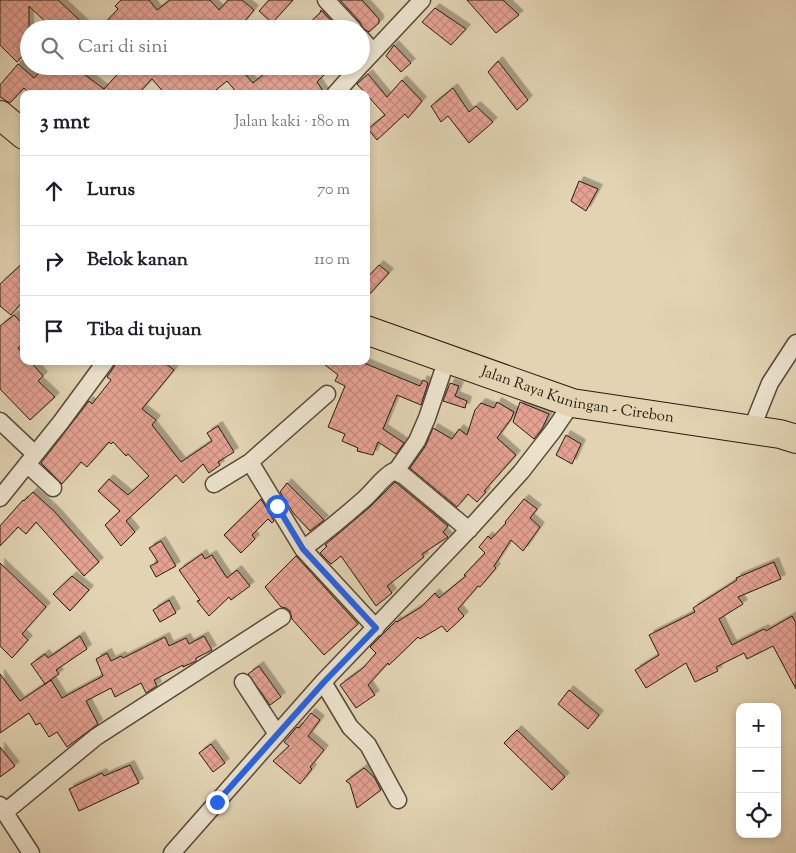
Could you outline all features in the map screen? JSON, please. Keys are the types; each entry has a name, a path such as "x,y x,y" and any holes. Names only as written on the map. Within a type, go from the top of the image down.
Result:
{"highway":[{"path":"0,115 20,132"},
{"name":"Jalan Raya Kuningan - Cirebon","path":"370,331 572,403 780,434 796,439"}],"street":[{"path":"326,0 345,20"},
{"path":"370,56 422,0"},
{"path":"370,48 373,52"},
{"path":"338,90 352,75"},
{"path":"751,430 770,383 796,343"},
{"path":"303,549 365,498 392,471 396,471 417,441 434,401 447,359"},
{"path":"0,498 103,365"},
{"path":"214,484 250,462 327,394"},
{"path":"172,853 324,682 469,530 521,472 572,403"},
{"path":"0,421 53,488"},
{"path":"250,462 303,549 376,628"},
{"path":"396,471 469,530"},
{"path":"31,853 4,817 96,736 282,618"},
{"path":"243,682 277,734"},
{"path":"324,682 350,727 363,740 398,800"}],"building":[{"path":"0,0 58,0 79,20 44,20 29,6 29,20 20,20 20,59 17,62 0,45"},
{"path":"121,0 149,0 157,10 170,0 210,0 219,10 228,0 242,0 254,10 246,20 108,20 118,9 115,6"},
{"path":"269,0 293,0 275,20 269,20 259,11"},
{"path":"340,0 362,0 379,19 379,23 370,31 370,20 358,20"},
{"path":"467,0 503,0 519,15 496,33"},
{"path":"435,8 466,29 451,45 422,22"},
{"path":"321,10 330,20 313,20"},
{"path":"394,45 411,63 401,72 386,56"},
{"path":"498,61 528,100 517,110 488,72"},
{"path":"18,64 20,66 20,75 31,75 34,78 37,75 85,75 104,89 117,75 246,75 253,83 263,75 324,75 317,82 322,90 235,90 227,81 216,90 162,90 152,79 142,90 26,90 24,88 20,90 10,103 0,97 0,85"},
{"path":"369,75 387,97 402,80 422,101 408,118 405,114 377,140 370,131 370,127 385,115 370,98 370,90 362,90 357,84"},
{"path":"453,88 469,112 476,106 493,122 469,143 448,116 441,122 431,106"},
{"path":"579,181 598,189 586,211 571,201"},
{"path":"379,265 389,273 370,294 370,275"},
{"path":"20,266 20,305 11,315 0,306 0,284"},
{"path":"14,315 20,321 20,346 18,348 20,350 20,365 33,365 43,376 38,381 55,397 30,420 0,389 0,326"},
{"path":"115,365 167,365 174,370 142,409 156,420 152,425 181,462 212,441 207,433 218,426 234,452 218,462 220,465 209,473 203,464 183,483 176,475 126,521 135,532 121,546 105,525 120,511 98,491 109,479 128,495 149,476 128,454 126,456 113,442 111,444 109,442 87,467 81,462 62,484 41,463 89,401 92,404 111,380 107,377"},
{"path":"325,365 369,365 420,386 423,380 428,383 421,405 397,395 383,429 404,443 396,454 378,442 373,455 357,451 358,448 342,441 345,434 328,427 345,386 335,381 338,375"},
{"path":"450,383 459,386 455,396 467,401 465,408 443,401"},
{"path":"497,402 514,412 497,438 516,455 484,491 486,492 477,502 468,494 457,507 410,468 425,447 433,428 452,439 459,429 467,435 475,410 481,403 494,408"},
{"path":"520,402 549,414 542,429 534,439 513,422"},
{"path":"566,435 581,444 572,464 556,455"},
{"path":"395,482 448,526 443,532 448,537 422,554 424,557 387,586 392,593 376,606 341,556 331,564 320,553 327,546 325,545 370,507"},
{"path":"287,483 324,520 310,531 294,514 280,492"},
{"path":"33,492 55,512 99,562 84,576 36,522 26,534 18,527 0,546 0,526 23,500"},
{"path":"261,499 274,521 272,523 268,519 252,535 255,539 241,553 224,535"},
{"path":"524,499 537,509 530,518 540,527 523,551 511,540 494,566 496,568 458,609 464,616 447,632 442,626 420,639 418,637 389,665 388,663 368,685 375,695 356,708 340,685 363,668 376,653 370,647 396,621 421,607 435,593 439,598 466,576 464,575 485,553 479,547 488,536 491,539 506,523"},
{"path":"161,541 176,566 156,577 150,566 158,562 149,548"},
{"path":"202,554 205,559 212,555 227,578 237,570 250,586 231,600 229,597 209,616 197,601 200,600 179,570"},
{"path":"296,556 358,624 324,655 292,619 290,611 281,607 265,587"},
{"path":"774,562 781,579 738,597 743,604 719,619 732,645 764,629 766,631 792,616 796,623 796,689 773,646 747,659 744,653 716,667 718,671 695,682 686,663 646,688 635,670 659,655 649,635 695,612 693,608 737,580 736,578"},
{"path":"0,563 46,607 22,634 28,640 12,658 0,646"},
{"path":"72,576 89,590 70,611 53,594"},
{"path":"169,600 176,613 160,622 153,610"},
{"path":"80,636 87,649 56,670 59,674 45,684 31,664 45,654 48,658"},
{"path":"204,636 212,650 196,658 196,661 183,667 183,665 154,680 157,686 146,693 141,683 115,697 111,688 86,701 98,724 67,747 57,732 49,737 40,723 36,725 29,713 0,733 0,674 20,701 51,680 62,698 103,676 96,659 107,653 111,661 121,656 123,658 165,637 169,646 186,638 189,644"},
{"path":"259,666 281,697 270,705 248,674"},
{"path":"569,690 599,715 588,729 558,704"},
{"path":"311,713 320,720 308,736 324,750 310,767 312,769 300,784 273,761 289,746 284,742"},
{"path":"517,730 565,777 552,790 504,743"},
{"path":"211,744 225,763 213,772 199,753"},
{"path":"0,747 15,766 0,777"},
{"path":"130,765 139,783 79,811 69,789 102,773 104,776"},
{"path":"364,768 374,777 381,790 357,808 350,784 346,781"}],"route":[{"path":"217,802 324,682 376,628 303,549 277,506"}]}
